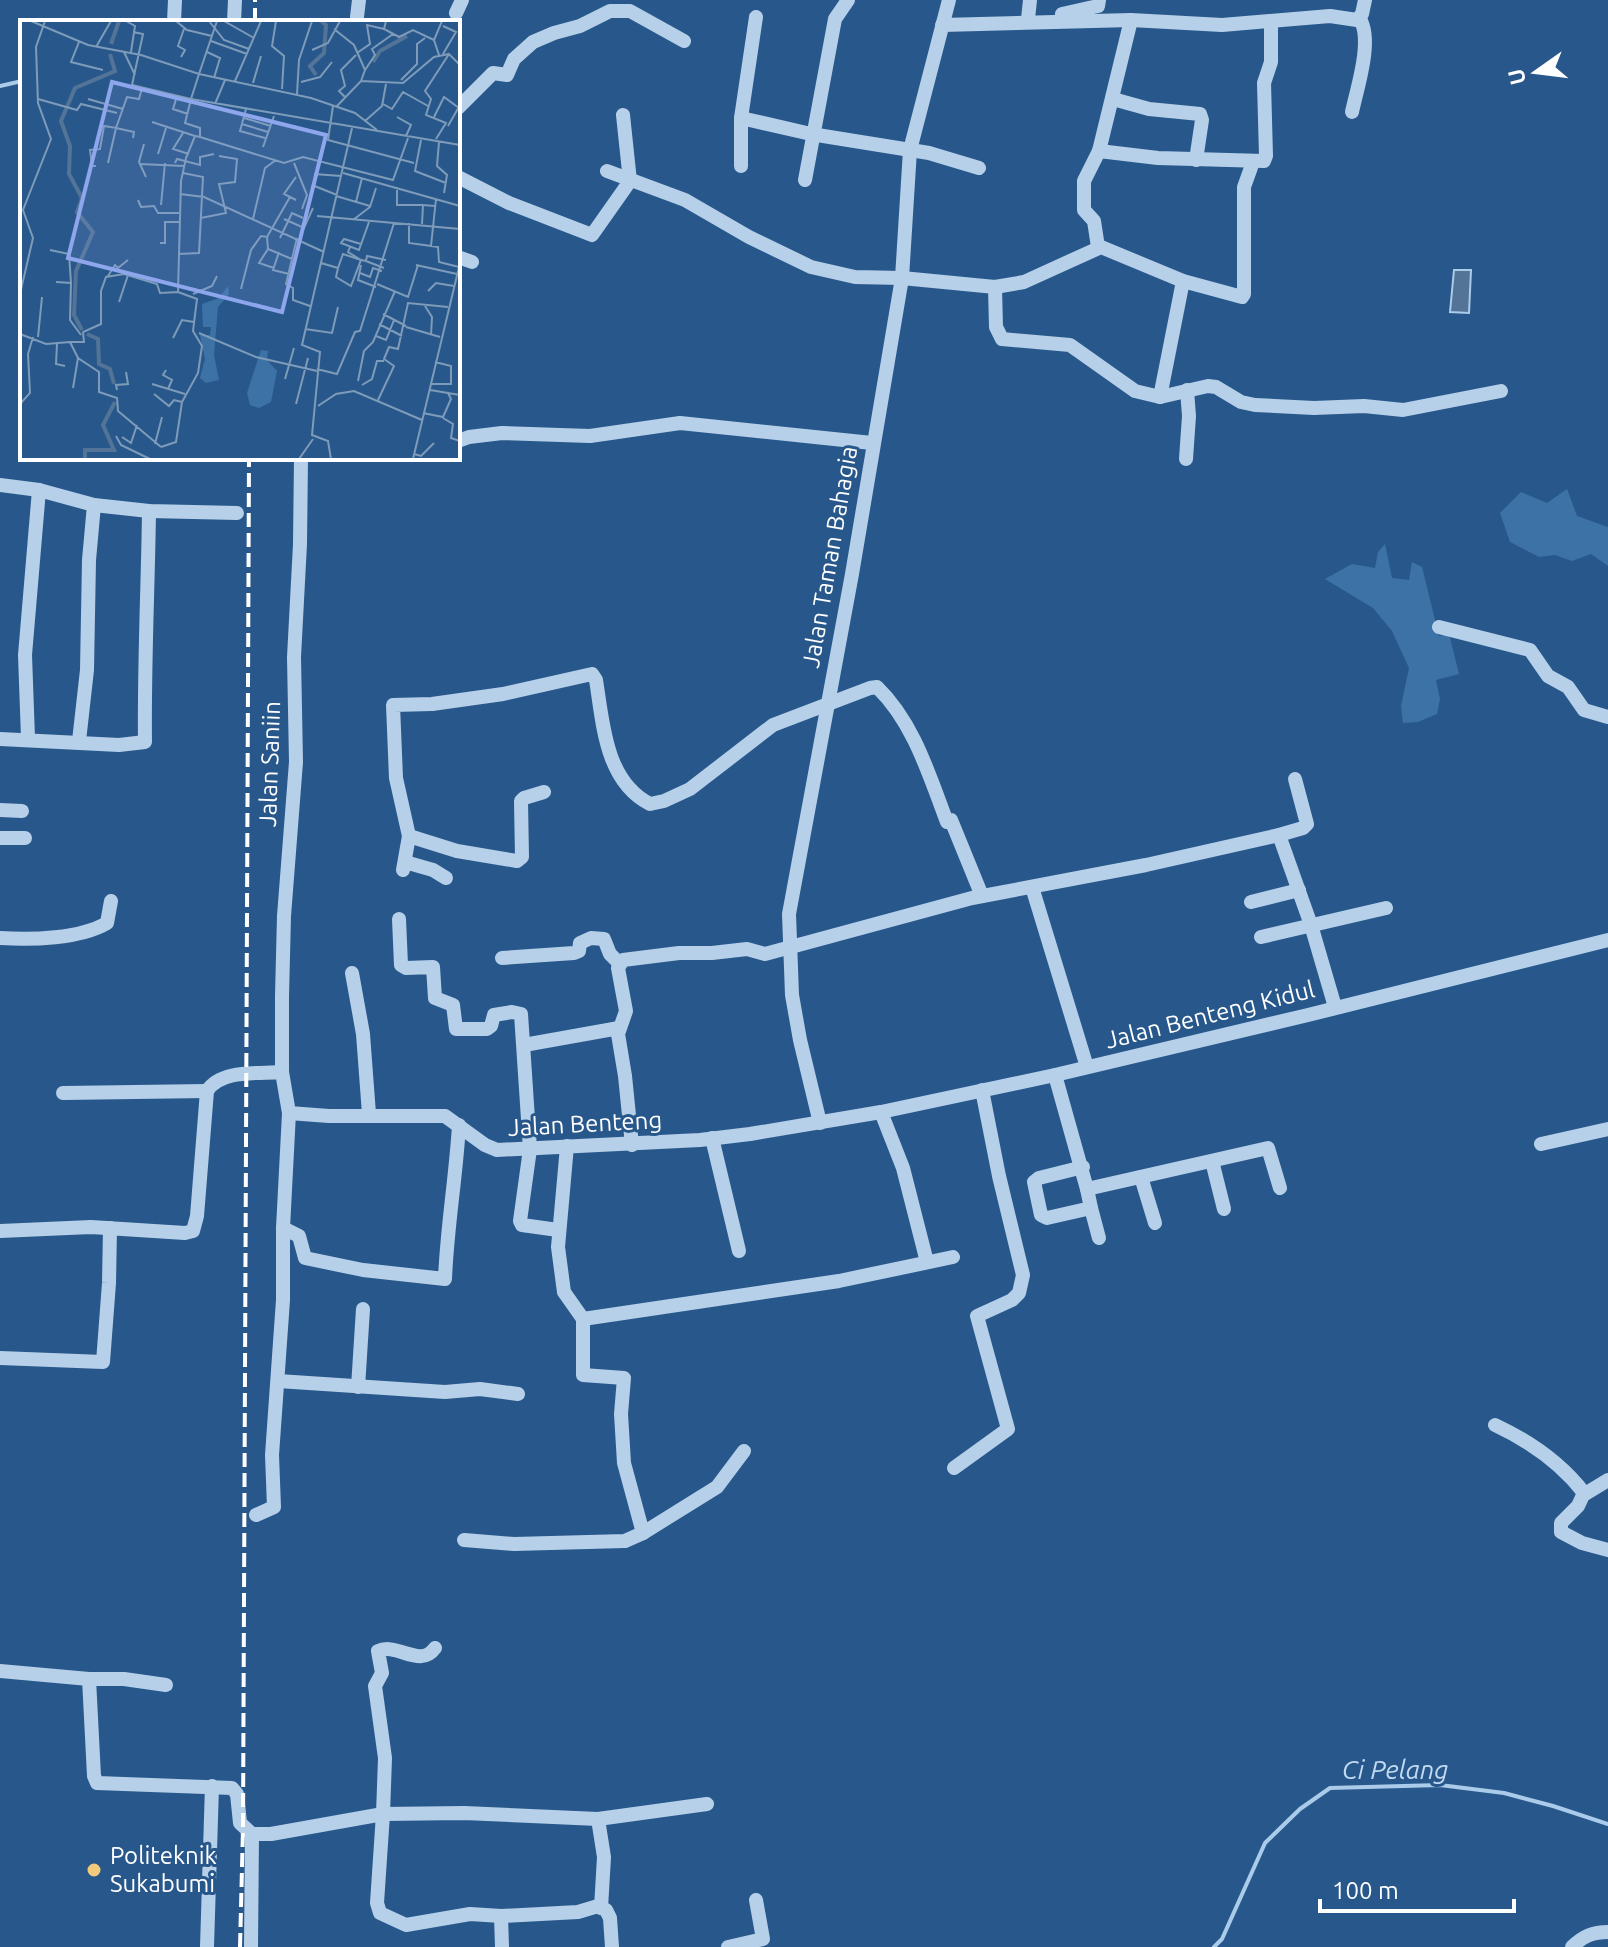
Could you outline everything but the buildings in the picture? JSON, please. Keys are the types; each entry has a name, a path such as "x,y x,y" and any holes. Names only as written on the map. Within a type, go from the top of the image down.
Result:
{"street":[{"path":"174,20 175,0"},
{"path":"234,20 235,0"},
{"path":"357,17 359,0"},
{"path":"805,180 811,134 835,19 848,0"},
{"name":"Jalan Taman Bahagia","path":"820,1123 800,1040 789,949 789,914 852,574 902,278 910,150 949,0"},
{"path":"1028,19 1030,0"},
{"path":"943,22 1028,19 1090,10 1098,6 1099,0"},
{"path":"1352,112 1363,62 1364,36 1360,19 1365,0"},
{"path":"460,106 493,73 507,75 514,59 533,42 580,26 610,11 638,7 684,41"},
{"path":"943,22 1131,20 1222,25 1330,16 1360,19"},
{"path":"741,166 741,118 756,17"},
{"path":"1098,247 1094,221 1084,210 1084,181 1099,151 1131,20"},
{"path":"1099,151 1158,158 1264,161 1264,83 1271,62 1271,21"},
{"path":"1113,99 1149,109 1200,114 1202,120 1196,160"},
{"path":"460,178 509,203 592,235 630,181 623,115"},
{"path":"741,118 811,134 910,150 979,168"},
{"path":"607,171 685,200 749,237 811,267 855,277 995,287 1024,282 1098,247 1183,281 1244,296 1244,187 1253,162"},
{"path":"1160,397 1183,281"},
{"path":"995,287 996,327 1002,339 1070,345 1135,391 1160,397 1212,386 1241,402 1255,405 1314,408 1364,406 1403,410 1501,391"},
{"path":"1186,459 1187,390"},
{"path":"460,440 502,433 590,436 680,423 872,443"},
{"name":"Jalan Saniin","path":"282,1072 284,916 296,762 294,657 301,460"},
{"path":"0,485 39,490 94,505 149,511 237,513"},
{"path":"28,738 25,655 39,490"},
{"path":"79,741 87,670 89,560 94,505"},
{"path":"0,739 28,738 119,745 145,742 149,511"},
{"path":"1439,627 1530,650 1548,676 1568,687 1584,710 1608,717"},
{"path":"446,878 433,870 404,866 409,836 396,778 392,707 395,704 432,704 503,694 594,674 612,760 622,778 639,797 656,805 690,789 715,772 773,725 873,687 880,690 900,715 913,739 947,822 951,820 964,848 982,896"},
{"path":"619,963 679,953 747,949 765,954 982,896 1146,865 1279,835 1307,824 1295,779"},
{"path":"409,836 457,851 517,861 522,857 521,801 544,792"},
{"path":"0,810 22,811"},
{"path":"1279,835 1311,925 1335,1007"},
{"path":"0,838 25,838"},
{"path":"1032,887 1087,1067"},
{"path":"1251,902 1299,890"},
{"path":"0,938 22,939 92,932 107,923 111,901"},
{"path":"1261,937 1386,908"},
{"path":"399,919 401,965 406,968 433,967 435,998 453,1005 456,1029 490,1028 494,1015 518,1012 522,1019 530,1149 520,1223 558,1230"},
{"path":"502,958 574,953 579,951 580,943 591,938 604,939 610,954 619,963 626,1011 619,1028 632,1145"},
{"name":"Jalan Benteng Kidul","path":"820,1123 1055,1075 1608,940"},
{"path":"352,973 363,1034 369,1114"},
{"path":"524,1045 619,1028"},
{"path":"0,1231 110,1228 193,1231 197,1216 207,1091 212,1084 227,1077 282,1072 289,1113 283,1300 272,1455 274,1507 256,1515"},
{"path":"1055,1075 1083,1167 1099,1238"},
{"path":"954,1468 1008,1429 977,1316 1012,1300 1019,1293 1023,1275 982,1090"},
{"path":"63,1093 207,1091"},
{"path":"881,1112 903,1168 927,1262"},
{"name":"Jalan Benteng","path":"289,1113 445,1116 491,1148 530,1149 712,1138 820,1123"},
{"path":"283,1228 299,1236 305,1258 363,1270 445,1279 447,1229 454,1203 459,1125"},
{"path":"1541,1144 1608,1129"},
{"path":"712,1138 739,1251"},
{"path":"567,1146 558,1230 564,1292 583,1319 583,1375 624,1378 621,1414 623,1454 643,1533"},
{"path":"1087,1189 1268,1148 1280,1188"},
{"path":"1212,1161 1224,1209"},
{"path":"1083,1167 1039,1178 1034,1182 1034,1188 1043,1218 1091,1208"},
{"path":"1141,1177 1155,1223"},
{"path":"0,1358 103,1362 110,1228"},
{"path":"583,1319 813,1286 953,1257"},
{"path":"358,1387 363,1309"},
{"path":"278,1381 445,1392 480,1389 518,1394"},
{"path":"1495,1425 1530,1443 1566,1473 1585,1494"},
{"path":"464,1540 514,1544 625,1541 717,1487 744,1451"},
{"path":"1608,1480 1585,1494 1561,1523 1559,1530 1582,1543 1608,1550"},
{"path":"435,1648 421,1657 388,1648 378,1651 382,1673 375,1686 385,1758 377,1879 380,1913 406,1925 470,1914 501,1916 601,1908 610,1918 612,1947"},
{"path":"0,1671 124,1679 166,1685"},
{"path":"89,1679 94,1776 97,1783 228,1786 235,1790 239,1800 240,1823 252,1834 271,1834 383,1814 464,1813 598,1819 707,1804"},
{"path":"207,1947 212,1786"},
{"path":"598,1819 604,1857 601,1908"},
{"path":"251,1947 252,1834"},
{"path":"733,1946 763,1939 756,1900"},
{"path":"501,1916 502,1947"},
{"path":"1572,1947 1582,1937 1608,1932"}],"shaded area":[{"path":"1454,270 1471,270 1469,313 1450,312"},
{"path":"1567,489 1577,516 1608,527 1608,566 1591,554 1572,561 1555,555 1539,557 1510,542 1500,513 1521,492 1547,503"},
{"path":"1385,544 1392,578 1409,580 1412,562 1422,567 1439,636 1449,634 1459,674 1436,680 1440,699 1437,714 1418,722 1403,723 1401,706 1409,668 1392,631 1373,608 1325,579 1352,564 1375,568 1378,552"}],"waterway":[{"path":"0,86 20,81"},
{"name":"Ci Pelang","path":"1214,1947 1222,1939 1265,1843 1300,1809 1330,1788 1440,1785 1504,1793 1608,1824"}],"railway":[{"path":"255,0 255,20"},
{"path":"240,1947 249,460"}],"place":[{"name":"Politeknik Sukabumi","path":"94,1870"}]}
